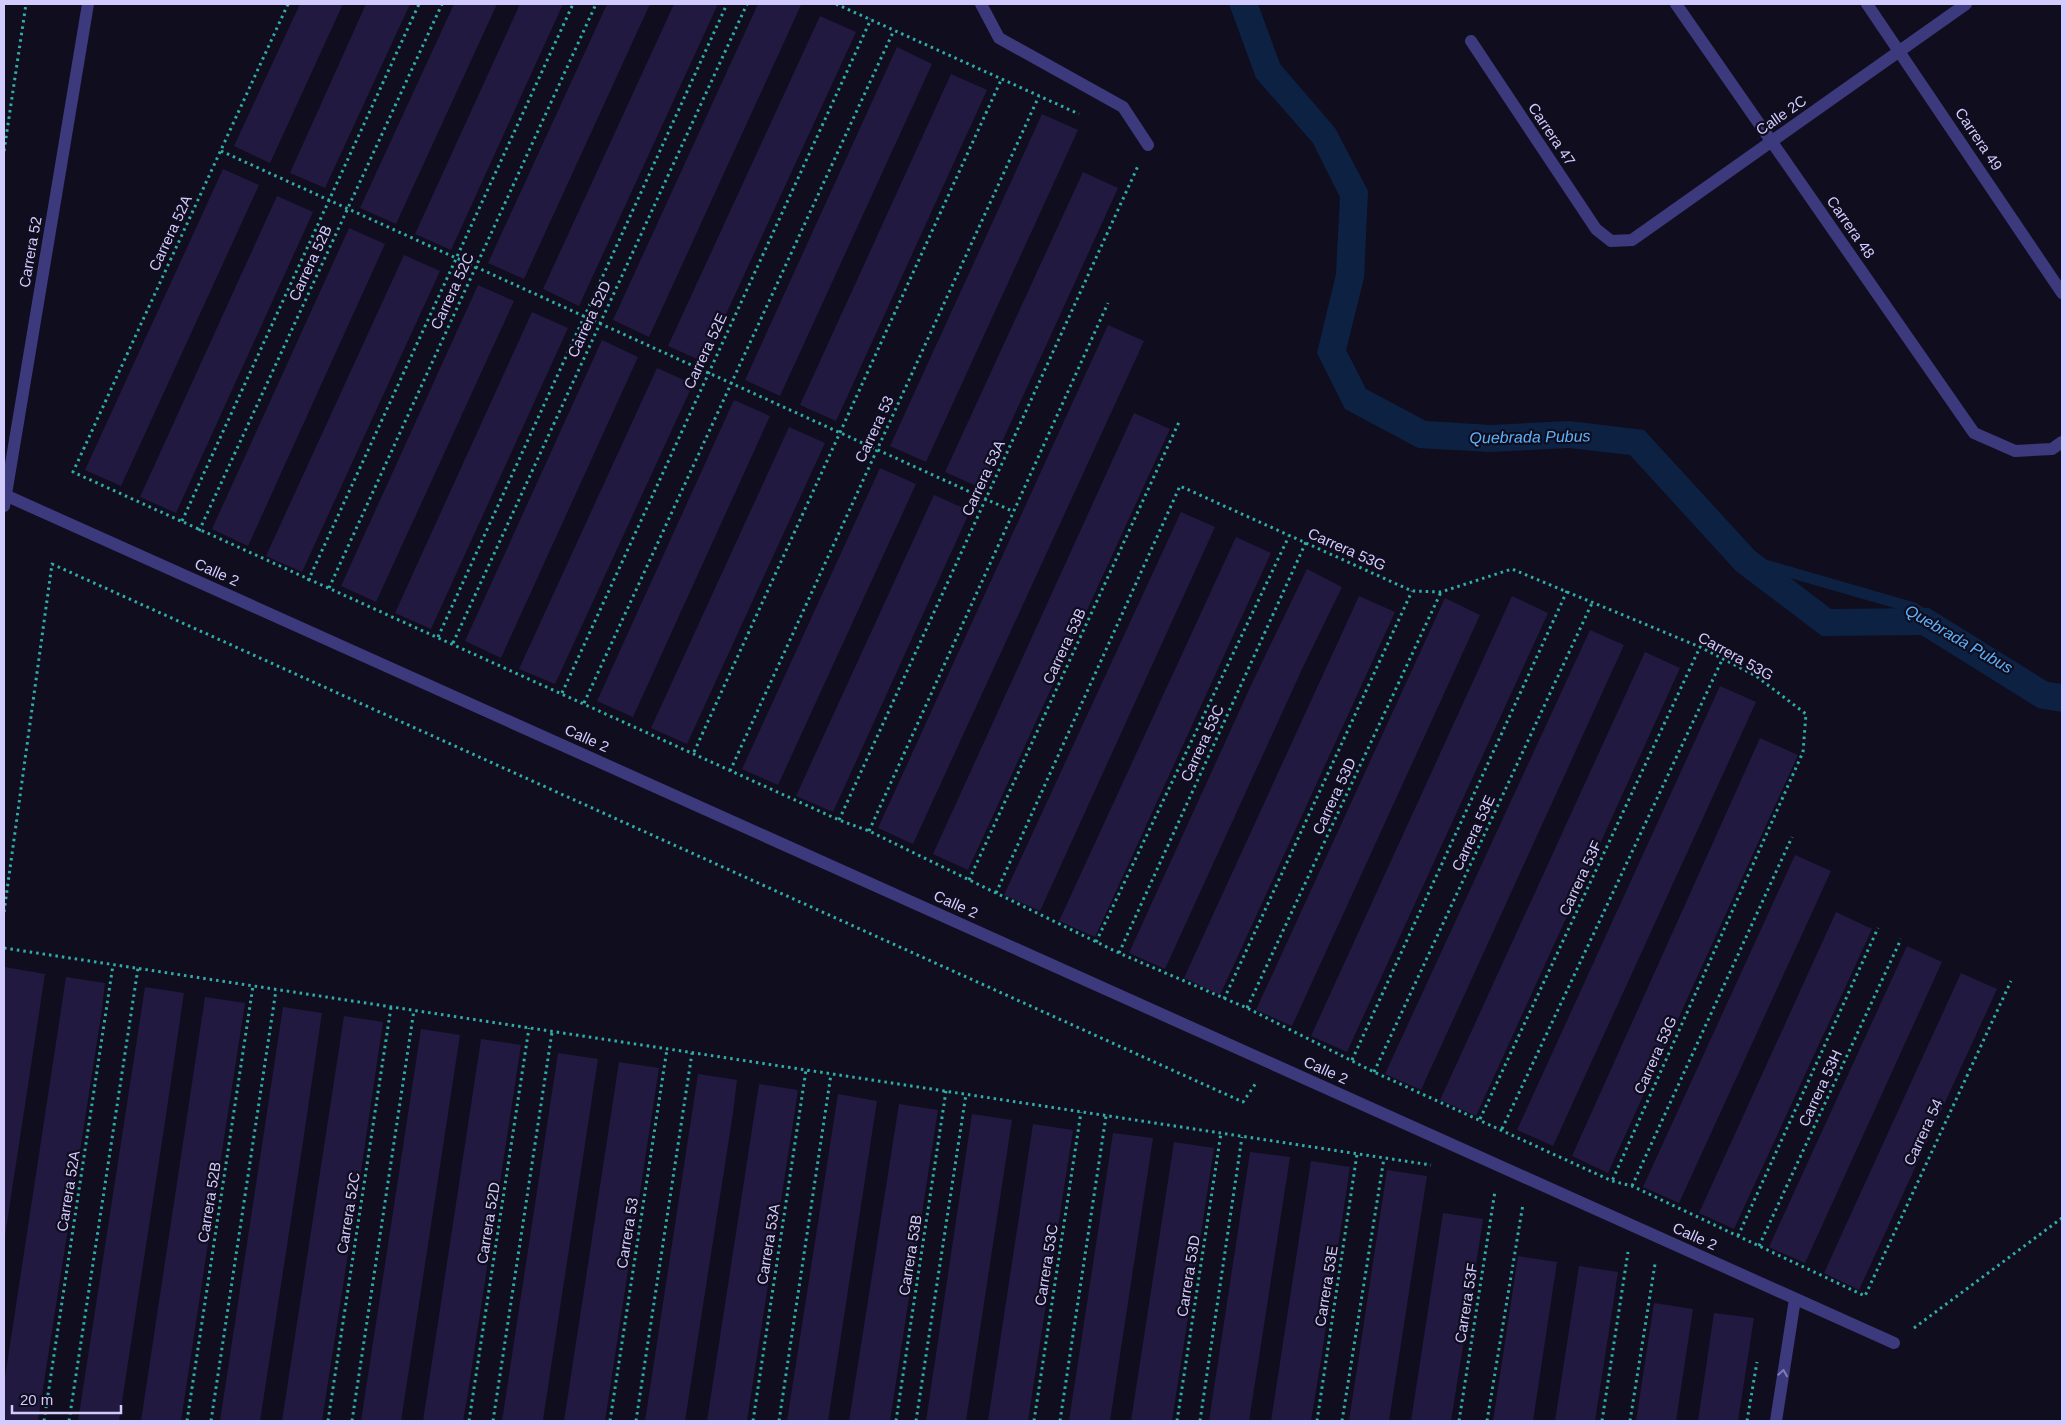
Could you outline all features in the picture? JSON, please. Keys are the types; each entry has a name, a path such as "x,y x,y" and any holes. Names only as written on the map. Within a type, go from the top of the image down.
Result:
{"street":[{"name":"Carrera 52","path":"4,501 88,4"},
{"path":"981,4 999,38 1123,106 1148,145"},
{"name":"Carrera 48","path":"1676,4 1974,433 2015,451 2052,449 2062,442"},
{"name":"Carrera 49","path":"1867,4 1900,50 2062,293"},
{"name":"Calle 2C","path":"1611,241 1632,240 1966,4"},
{"name":"Carrera 47","path":"1471,41 1596,229 1611,241"},
{"name":"Calle 2","path":"4,501 1894,1343"},
{"path":"1776,1421 1795,1299"}],"path":[{"path":"4,151 26,4"},
{"name":"Carrera 52A","path":"182,521 73,472 288,4"},
{"name":"Carrera 52B","path":"182,521 419,4"},
{"name":"Carrera 52B","path":"199,531 442,4"},
{"name":"Carrera 52C","path":"308,581 573,4"},
{"name":"Carrera 52C","path":"328,588 596,4"},
{"name":"Carrera 52D","path":"438,637 727,4"},
{"name":"Carrera 52D","path":"452,643 747,4"},
{"path":"836,4 1084,117"},
{"name":"Carrera 52E","path":"562,693 707,372 871,19"},
{"path":"584,703 894,30"},
{"name":"Carrera 53","path":"694,752 1002,78"},
{"name":"Carrera 53","path":"730,771 1039,96"},
{"name":"Carrera 53A","path":"839,820 1148,145"},
{"path":"220,151 1012,511"},
{"path":"869,831 1012,511 1108,303"},
{"name":"Carrera 53B","path":"969,880 1179,422"},
{"name":"Carrera 53G","path":"996,893 1180,486 1412,591 1441,592 1512,569 1700,647 1756,676 1806,714 1803,752 1612,1181"},
{"path":"182,521 199,531 308,581 452,643 694,752 730,771 839,820 869,831 1118,953 1247,1008 1374,1072 1612,1181 1632,1186 1759,1246"},
{"name":"Carrera 53C","path":"1096,942 1289,536"},
{"name":"Carrera 53C","path":"1118,953 1306,542"},
{"path":"4,912 52,564 1244,1102 1259,1079"},
{"name":"Carrera 53D","path":"1224,999 1412,591"},
{"name":"Carrera 53E","path":"1352,1060 1567,591"},
{"name":"Carrera 53D","path":"1247,1008 1441,592"},
{"name":"Carrera 53E","path":"1374,1072 1592,603"},
{"name":"Carrera 53F","path":"1480,1119 1700,647"},
{"path":"1502,1129 1722,660"},
{"path":"1632,1186 1792,837"},
{"name":"Carrera 53H","path":"1738,1236 1878,928"},
{"name":"Carrera 53H","path":"1759,1246 1901,939"},
{"path":"4,948 1440,1166"},
{"name":"Carrera 52A","path":"44,1421 113,965"},
{"path":"70,1421 138,968"},
{"name":"Carrera 54","path":"1759,1246 1864,1296 2011,981"},
{"name":"Carrera 52B","path":"187,1421 253,986"},
{"path":"211,1421 276,990"},
{"name":"Carrera 52C","path":"328,1421 391,1007"},
{"path":"352,1421 414,1010"},
{"name":"Carrera 52D","path":"469,1421 529,1028"},
{"path":"493,1421 552,1032"},
{"name":"Carrera 53","path":"610,1421 667,1049"},
{"path":"636,1421 692,1053"},
{"name":"Carrera 53A","path":"753,1421 806,1070"},
{"path":"779,1421 831,1074"},
{"name":"Carrera 53B","path":"896,1421 946,1092"},
{"name":"Carrera 53B","path":"916,1421 966,1094"},
{"name":"Carrera 53C","path":"1034,1421 1081,1112"},
{"path":"1060,1421 1106,1116"},
{"name":"Carrera 53D","path":"1177,1421 1221,1133"},
{"path":"1200,1421 1242,1137"},
{"name":"Carrera 53E","path":"1317,1421 1357,1154"},
{"path":"1342,1421 1384,1158"},
{"name":"Carrera 53F","path":"1459,1421 1496,1188"},
{"path":"1487,1421 1523,1200"},
{"path":"1894,1343 2062,1218"},
{"path":"1602,1421 1629,1249"},
{"path":"1630,1421 1656,1261"},
{"path":"1747,1421 1758,1357"}],"water":[{"path":"1229,4 1258,4 1280,64 1335,128 1368,191 1364,278 1346,350 1366,389 1426,421 1491,425 1569,421 1644,430 1755,551 1831,609 1929,608 2048,682 2062,684 2062,712 2038,708 1921,635 1822,636 1736,571 1630,455 1569,448 1490,452 1418,448 1345,409 1317,353 1336,274 1340,197 1313,143 1256,78"}],"building":[{"path":"300,4 343,4 270,163 234,146"},
{"path":"366,4 410,4 325,188 290,173"},
{"path":"454,4 497,4 396,224 360,208"},
{"path":"520,4 563,4 451,250 415,234"},
{"path":"607,4 650,4 524,279 488,263"},
{"path":"674,4 718,4 579,306 543,289"},
{"path":"758,4 801,5 649,337 613,320"},
{"path":"820,16 856,32 704,362 668,346"},
{"path":"897,47 932,64 780,396 745,380"},
{"path":"951,74 987,90 836,421 800,405"},
{"path":"1042,114 1078,130 926,462 890,446"},
{"path":"223,169 259,185 121,486 85,470"},
{"path":"1083,172 1118,188 981,488 945,472"},
{"path":"277,196 313,212 176,513 140,497"},
{"path":"349,228 385,244 248,546 212,529"},
{"path":"404,255 440,271 302,572 266,556"},
{"path":"478,285 514,301 376,602 341,586"},
{"path":"532,312 568,328 431,629 395,613"},
{"path":"1108,325 1144,341 913,844 878,828"},
{"path":"602,340 638,357 501,658 465,641"},
{"path":"657,368 693,384 555,684 519,669"},
{"path":"734,400 770,416 633,717 597,701"},
{"path":"1134,413 1170,429 968,870 933,854"},
{"path":"789,427 825,443 687,744 651,728"},
{"path":"880,468 916,484 778,785 742,769"},
{"path":"934,495 970,511 833,812 796,796"},
{"path":"1181,512 1215,527 1040,911 1004,895"},
{"path":"1236,537 1271,553 1095,937 1059,921"},
{"path":"1307,569 1342,587 1303,667 1165,969 1129,953 1253,681"},
{"path":"1359,596 1395,612 1220,995 1184,978"},
{"path":"1512,596 1548,613 1347,1052 1311,1036"},
{"path":"1445,598 1480,615 1292,1026 1256,1010"},
{"path":"1590,630 1624,645 1421,1090 1385,1074"},
{"path":"1645,652 1680,668 1476,1116 1440,1100"},
{"path":"1720,686 1756,702 1553,1146 1517,1130"},
{"path":"1760,738 1798,755 1608,1173 1572,1156"},
{"path":"1795,855 1831,871 1679,1203 1643,1187"},
{"path":"1836,912 1872,929 1734,1229 1699,1213"},
{"path":"1907,946 1942,962 1805,1263 1769,1247"},
{"path":"5,967 45,974 5,1236 4,978"},
{"path":"1961,973 1997,989 1859,1290 1824,1273"},
{"path":"66,977 105,983 101,1016 38,1421 4,1421 4,1384"},
{"path":"145,987 184,993 119,1421 78,1421"},
{"path":"205,997 245,1003 181,1421 141,1421"},
{"path":"283,1007 322,1013 303,1142 260,1421 220,1421"},
{"path":"344,1016 383,1022 364,1151 322,1421 282,1421"},
{"path":"421,1029 460,1035 406,1389 401,1421 361,1421"},
{"path":"481,1039 521,1045 463,1421 423,1421"},
{"path":"558,1053 598,1059 543,1421 502,1421"},
{"path":"619,1062 659,1068 605,1421 564,1421"},
{"path":"698,1074 737,1080 733,1113 685,1421 645,1421"},
{"path":"759,1084 798,1090 793,1123 747,1421 707,1421"},
{"path":"838,1094 877,1101 828,1421 787,1421"},
{"path":"899,1104 938,1110 890,1421 849,1421"},
{"path":"972,1114 1012,1120 966,1421 926,1421"},
{"path":"1033,1124 1073,1130 1028,1421 988,1421"},
{"path":"1113,1133 1153,1138 1110,1421 1069,1421"},
{"path":"1174,1142 1214,1148 1199,1246 1172,1421 1131,1421"},
{"path":"1250,1152 1290,1157 1249,1421 1209,1421"},
{"path":"1311,1161 1350,1167 1321,1360 1311,1421 1271,1421"},
{"path":"1387,1170 1427,1176 1389,1421 1349,1421"},
{"path":"1443,1213 1483,1219 1451,1421 1411,1421"},
{"path":"1518,1256 1557,1262 1533,1421 1493,1421"},
{"path":"1579,1266 1618,1272 1613,1305 1595,1421 1555,1421"},
{"path":"1654,1303 1693,1309 1676,1421 1636,1421"},
{"path":"1714,1313 1754,1318 1738,1421 1698,1421"}],"waterway":[{"name":"Quebrada Pubus","path":"1765,565 1914,608 1926,616"}]}
